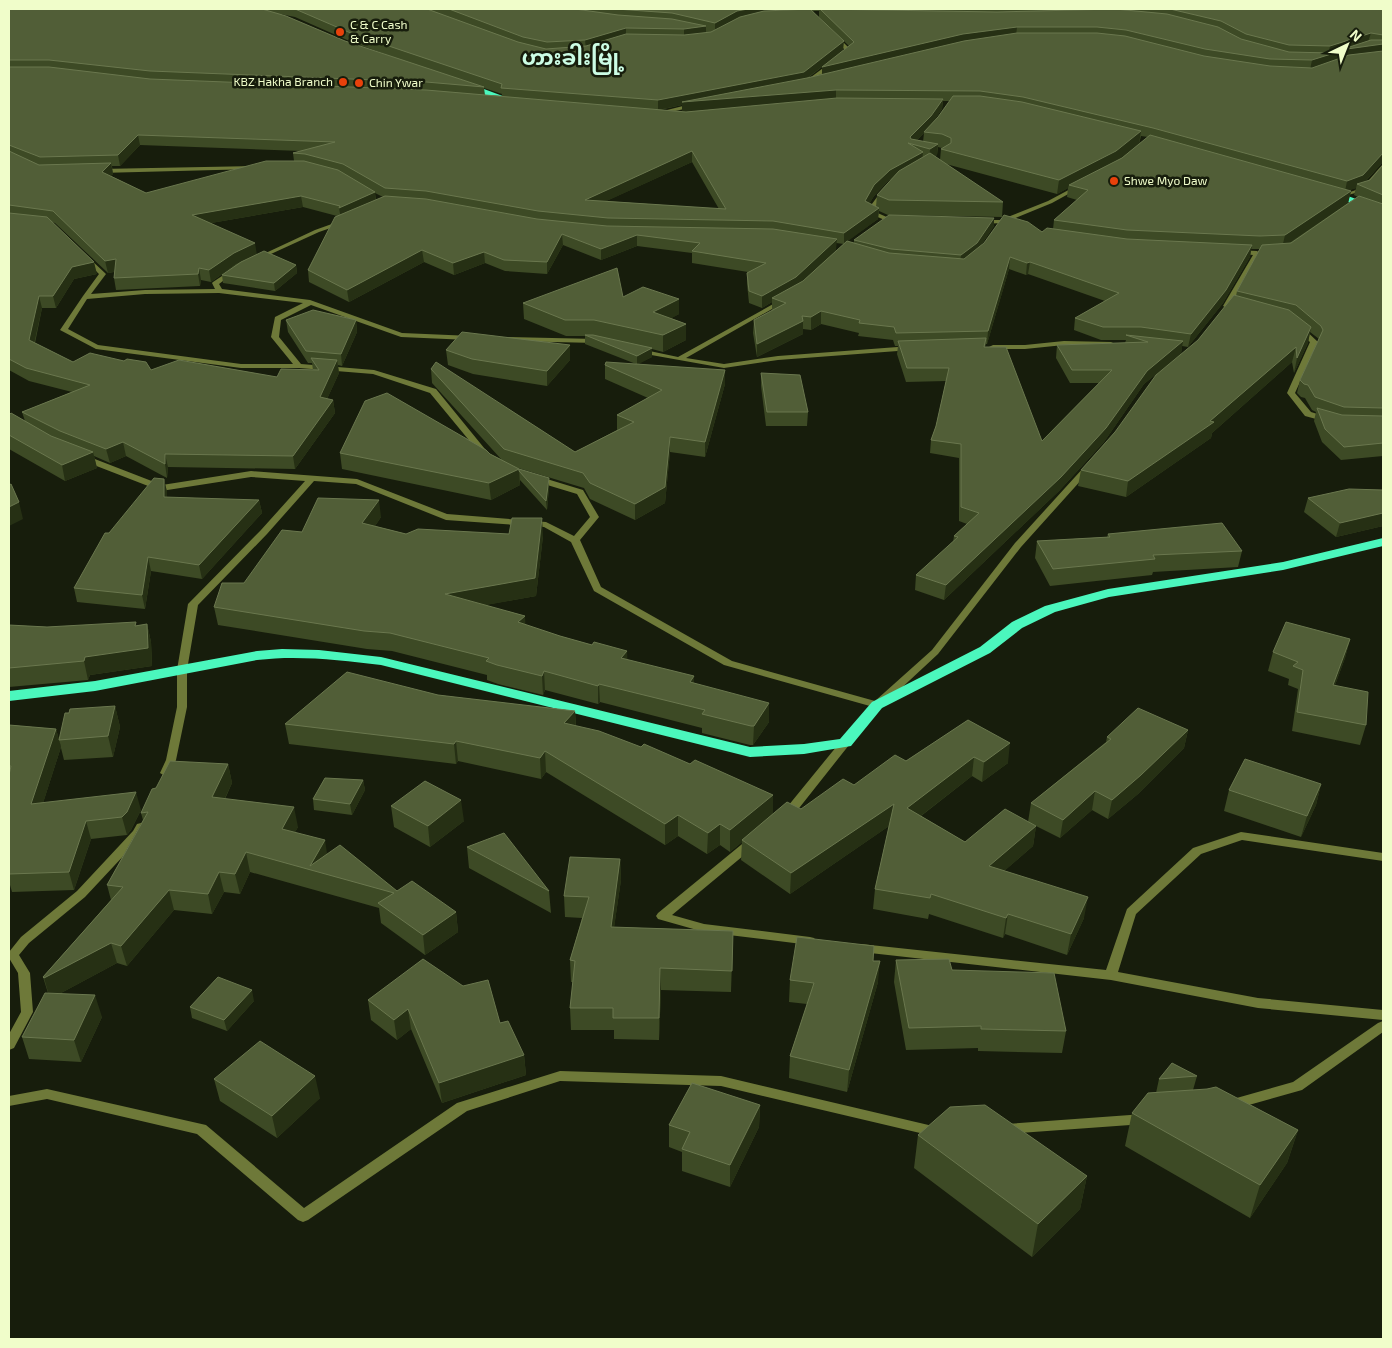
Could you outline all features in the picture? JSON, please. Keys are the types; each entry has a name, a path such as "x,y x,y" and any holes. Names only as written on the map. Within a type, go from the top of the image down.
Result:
{"highway":[{"path":"459,83 523,104 485,101"},
{"path":"650,114 686,116"},
{"path":"1318,189 1358,201 1383,212"},
{"path":"9,696 42,694 182,670 230,658 281,653 329,655 381,662 750,752 804,749 845,743 876,705 985,650 1017,625 1050,610 1108,594 1283,566 1383,542"}],"street":[{"path":"806,84 849,51 830,32"},
{"path":"796,86 824,79"},
{"path":"650,114 698,105"},
{"path":"1343,196 1364,189 1383,166"},
{"path":"92,172 261,168"},
{"path":"892,183 877,198 869,212 886,219 896,220"},
{"path":"999,226 1084,184"},
{"path":"1350,207 1358,201"},
{"path":"880,224 886,219"},
{"path":"248,262 317,231 350,220"},
{"path":"972,222 999,226 1010,225"},
{"path":"1228,251 1266,252"},
{"path":"81,253 103,274 85,297 64,330 96,347 241,366 298,366 374,372 433,391 489,459"},
{"path":"1222,313 1257,253"},
{"path":"219,291 215,283 239,267"},
{"path":"85,297 145,292 219,291 310,302 400,335 476,338"},
{"path":"679,360 791,295"},
{"path":"298,366 275,337 278,319 310,302"},
{"path":"1228,305 1237,308"},
{"path":"1290,321 1314,342 1291,393 1308,414 1332,421"},
{"path":"504,339 594,340 603,342"},
{"path":"988,348 1064,343 1120,344"},
{"path":"632,349 679,360 724,366 778,358 922,348"},
{"path":"78,455 161,488 251,474 357,482 446,517 546,525 575,540 597,589 728,663 876,705 935,652 1018,545 1095,459"},
{"path":"523,475 580,492 595,517 575,540"},
{"path":"159,786 171,760 182,706 182,670 193,604 264,532 312,478"},
{"path":"777,822 792,809 845,743"},
{"path":"9,1045 27,1012 24,973 13,955 26,940 81,894 138,832 145,818"},
{"path":"762,834 662,916 704,928 820,943"},
{"path":"1111,975 1131,912 1197,851 1241,836 1383,857"},
{"path":"848,946 1111,975 1258,1003 1383,1015"},
{"path":"1216,1110 1297,1086 1383,1026"},
{"path":"9,1101 47,1094 201,1129 303,1216 462,1107 560,1076 721,1082 944,1133 954,1133"},
{"path":"993,1130 1159,1118"}],"building":[{"path":"9,9 262,9 286,16 345,41 484,87 426,82 150,71 49,60 9,60"},
{"path":"295,9 427,9 518,42 546,49 586,46 626,34 684,35 711,32 740,17 764,11 810,9 844,41 804,72 658,100 501,88 502,84 353,34"},
{"path":"449,9 575,9 618,15 672,19 706,26 684,29 626,28 585,40 547,42 523,37"},
{"path":"616,9 748,9 737,11 715,23 672,13"},
{"path":"820,9 997,12 1115,9 1167,14 1218,27 1241,39 1289,52 1331,53 1371,40 1383,40 1383,44 1347,49 1312,60 1270,59 1205,49 1126,30 1097,27 1017,27 963,34 822,67 854,42"},
{"path":"1170,9 1383,9 1383,35 1371,33 1330,46 1289,45 1246,34 1221,21"},
{"path":"1017,33 1097,33 1125,36 1204,56 1270,66 1312,68 1349,55 1383,51 1383,153 1363,175 1347,181 1153,128 1023,97 980,91 836,90 682,102 807,78 964,41"},
{"path":"9,67 49,67 150,79 426,90 686,112 837,98 943,99 931,116 910,137 911,139 938,144 930,149 908,143 923,152 890,170 874,185 865,201 879,208 844,233 773,221 608,218 538,211 426,191 385,188 343,164 305,154 293,153 335,142 138,135 118,155 40,157 9,145","holes":["692,151 726,209 585,200"]},
{"path":"953,96 980,96 1022,102 1141,131 1116,151 1059,180 941,149 951,143 951,138 942,134 924,132"},
{"path":"1150,135 1351,191 1285,235 1260,236 1127,230 1054,220 1088,190 1069,185 1122,158"},
{"path":"9,151 39,165 111,163 102,172 146,193 266,161 304,161 338,170 375,192 339,208 340,206 301,196 192,215 255,243 234,253 209,270 199,268 198,274 114,278 116,259 105,261 53,211 9,205"},
{"path":"930,153 1003,202 889,200 877,195 899,171"},
{"path":"1383,165 1383,195 1357,184 1370,180"},
{"path":"385,196 426,199 537,219 607,226 773,229 837,239 796,277 762,296 749,291 747,273 766,263 692,251 700,243 637,235 601,249 562,234 547,262 504,260 484,252 453,263 422,250 347,290 308,270 335,217"},
{"path":"1359,196 1383,204 1383,408 1344,407 1315,397 1308,385 1300,380 1323,330 1321,326 1296,305 1237,291 1262,245 1291,243"},
{"path":"9,213 47,217 94,262 72,267 53,296 39,296 29,340 73,362 90,353 124,361 127,359 146,362 151,370 179,360 277,377 281,369 319,370 311,358 337,360 320,397 333,400 293,456 165,454 165,464 123,442 106,449 60,431 22,412 90,385 26,368 9,359"},
{"path":"889,215 994,218 977,243 961,255 891,249 854,240"},
{"path":"1004,215 1028,222 1042,232 1047,228 1127,239 1252,245 1226,290 1191,334 1141,327 1103,327 1075,318 1119,293 1030,262 1027,263 1010,257 988,331 896,333 894,327 859,323 860,320 821,311 811,317 802,316 803,321 757,344 754,320 786,303 772,298 803,281 847,241 889,253 964,259 984,243"},
{"path":"264,251 296,265 274,283 222,275 241,262"},
{"path":"617,268 623,297 643,287 679,299 653,312 686,324 663,335 594,320 565,320 523,303"},
{"path":"1234,295 1289,310 1311,327 1297,358 1296,347 1210,421 1214,422 1128,481 1081,470 1115,432 1156,375 1198,340"},
{"path":"313,310 356,320 341,354 306,351 286,320"},
{"path":"462,332 570,345 547,371 472,359 446,350"},
{"path":"585,335 593,335 652,348 637,356"},
{"path":"1126,335 1183,341 1147,371 1106,428 1061,477 946,585 916,575 958,537 954,536 979,513 961,507 961,444 931,440 949,368 907,368 898,341 986,338 984,347 1006,347 1042,441 1112,370 1072,370 1057,345 1148,342"},
{"path":"436,362 575,452 634,422 617,415 662,390 605,365 606,362 725,370 705,442 670,437 665,487 635,504 590,483 583,473 504,449 431,369"},
{"path":"761,373 800,375 808,412 767,412"},
{"path":"387,393 519,469 489,483 340,453 365,401"},
{"path":"1317,408 1342,415 1383,416 1383,443 1344,447 1325,429"},
{"path":"11,413 51,436 93,452 62,465 9,435 9,415"},
{"path":"519,469 549,478 546,501 519,471"},
{"path":"154,478 164,479 164,497 259,500 199,565 148,557 142,595 74,588 105,533 109,533"},
{"path":"11,484 19,502 9,507 9,485"},
{"path":"1349,489 1383,490 1383,513 1340,523 1308,498"},
{"path":"318,498 379,500 362,523 406,534 418,529 509,534 512,518 542,518 535,578 445,594 525,616 518,622 560,636 592,645 594,642 627,651 621,658 694,676 690,682 769,703 754,726 751,726 702,714 705,710 599,684 598,686 544,671 542,676 497,665 486,661 489,658 390,633 364,631 214,607 222,583 244,583 282,530 302,532"},
{"path":"1222,523 1242,551 1153,555 1155,559 1053,569 1037,541 1110,537 1108,534"},
{"path":"136,622 135,626 147,624 148,648 85,657 84,661 9,668 9,625 47,627"},
{"path":"1286,622 1350,639 1333,685 1368,692 1366,725 1297,712 1303,670 1293,666 1298,662 1273,652"},
{"path":"347,672 438,695 575,711 564,723 599,731 641,747 644,744 690,764 695,760 773,795 730,830 720,824 708,833 678,815 665,824 545,751 540,758 456,741 454,744 285,724"},
{"path":"115,706 108,736 59,740 65,713 69,713 70,709"},
{"path":"1138,708 1188,730 1112,800 1095,791 1063,820 1031,803 1111,739 1107,737"},
{"path":"968,720 1010,743 984,762 974,757 907,808 965,842 1005,809 1036,826 989,866 1088,897 1071,934 1008,914 1006,918 931,894 930,898 875,889 894,804 791,873 742,840 787,802 801,809 843,779 854,785 895,755 906,761"},
{"path":"9,725 56,729 31,804 136,792 127,812 122,817 86,821 69,872 9,874 9,775 11,766 9,766"},
{"path":"1245,759 1321,784 1307,816 1229,790"},
{"path":"170,761 228,764 212,797 294,807 282,829 325,840 310,866 340,845 397,891 412,881 456,912 423,935 378,903 394,893 246,852 235,874 219,872 208,894 169,890 121,946 111,943 44,978 123,887 107,885 148,812 141,813 152,789 156,788"},
{"path":"325,778 363,780 350,804 313,799"},
{"path":"425,781 461,800 428,826 391,806"},
{"path":"504,833 549,891 467,847"},
{"path":"570,857 620,859 611,927 733,931 732,971 660,968 659,1018 613,1018 613,1008 570,1008 575,961 570,960 589,897 564,896"},
{"path":"797,937 874,946 873,961 880,961 849,1070 790,1056 814,983 790,980"},
{"path":"423,959 463,986 488,980 500,1023 508,1021 524,1055 439,1083 408,1009 394,1020 368,1000"},
{"path":"949,959 952,970 1054,973 1066,1031 981,1029 981,1026 909,1028 896,960"},
{"path":"218,977 252,990 224,1020 190,1007"},
{"path":"45,993 95,995 74,1040 22,1037"},
{"path":"260,1041 315,1076 272,1116 214,1079"},
{"path":"1172,1063 1197,1076 1159,1079"},
{"path":"692,1083 760,1105 730,1165 682,1149 690,1132 669,1125"},
{"path":"1216,1087 1298,1130 1260,1185 1132,1113 1148,1093"},
{"path":"985,1105 1087,1176 1038,1224 918,1135 950,1107"}],"place":[{"name":"C & C Cash & Carry","path":"340,32"},
{"name":"KBZ Hakha Branch","path":"343,82"},
{"name":"Chin Ywar","path":"359,83"},
{"name":"Shwe Myo Daw","path":"1114,181"}],"district":[{"name":"ဟားခါးမြို့","path":"573,58"}]}
